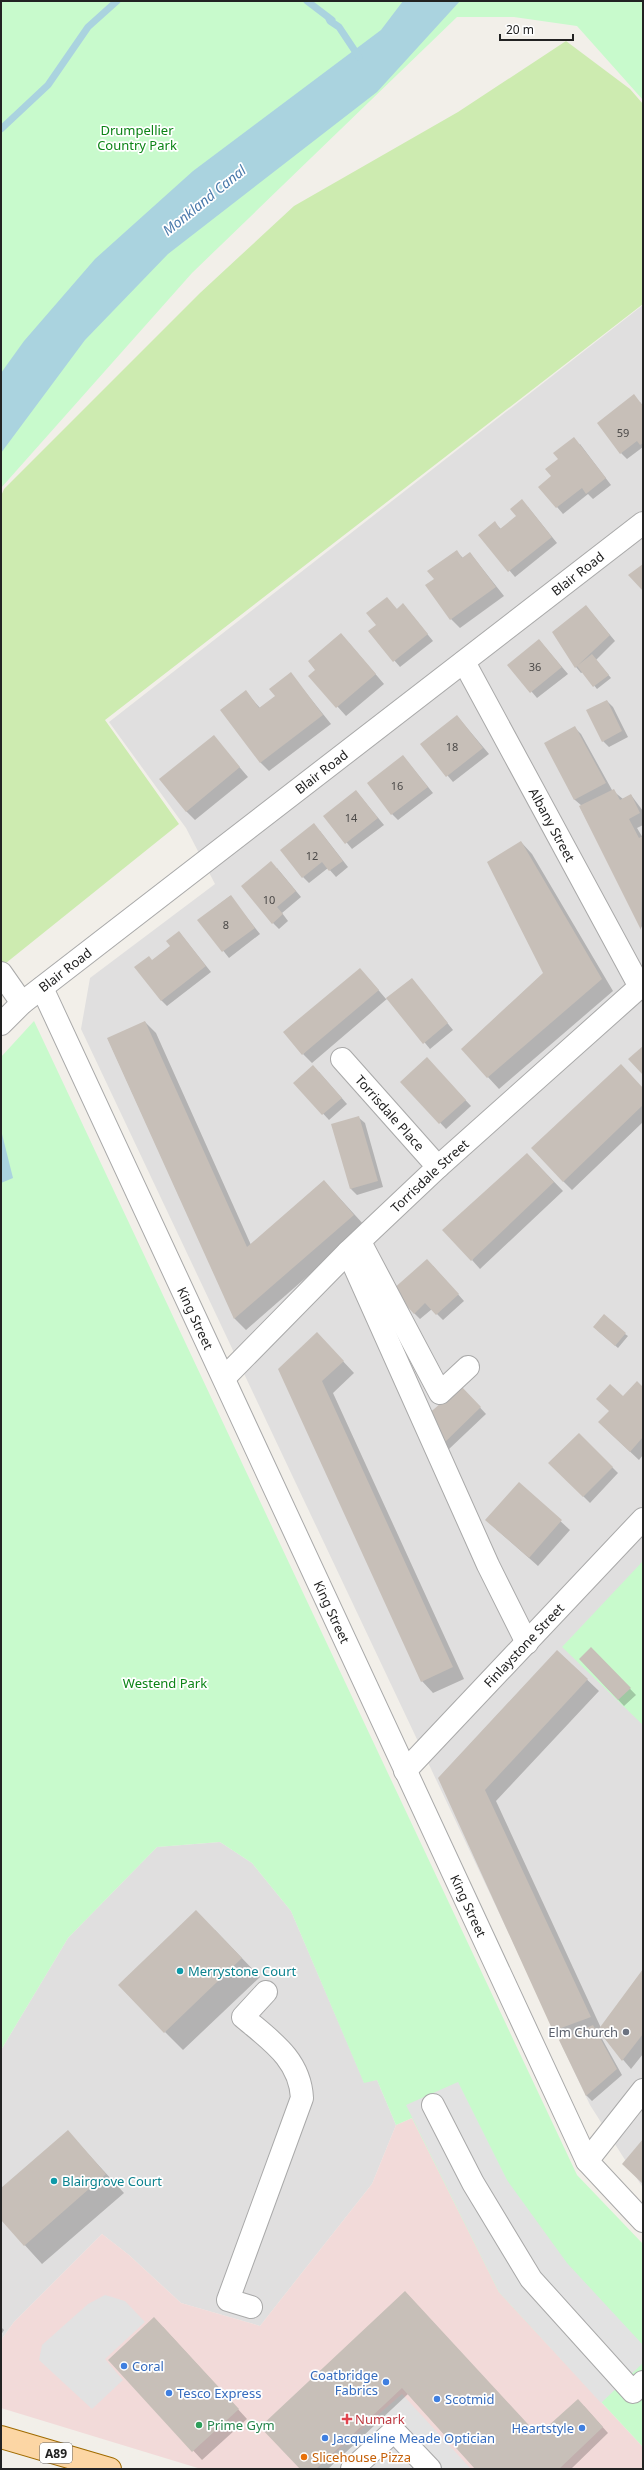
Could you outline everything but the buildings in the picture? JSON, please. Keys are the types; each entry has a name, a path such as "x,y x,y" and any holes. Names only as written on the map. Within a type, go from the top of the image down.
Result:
{"main road":[{"name":"A89","path":"1,2437 110,2469"}],"street":[{"name":"Blair Road","path":"1,1024 22,1003 643,523"},
{"name":"Albany Street","path":"464,662 642,985"},
{"path":"1,973 22,1003"},
{"name":"Torrisdale Street","path":"225,1377 354,1247 438,1167 642,985"},
{"name":"King Street","path":"42,988 225,1377 405,1771 587,2161 643,2221"},
{"name":"Torrisdale Place","path":"342,1059 438,1167"},
{"path":"354,1247 440,1393 468,1367"},
{"path":"354,1247 488,1566 527,1643"},
{"name":"Finlaystone Street","path":"405,1771 643,1518"},
{"path":"251,2307 228,2300 302,2098 301,2084 294,2066 283,2051 243,2017 266,1992"},
{"path":"587,2161 643,2090"},
{"path":"433,2105 473,2183 531,2279 633,2392 643,2382"},
{"path":"352,2469 394,2431 430,2469"}],"shaded area":[{"path":"643,305 643,2188 590,2105 81,1029 90,978 215,884 186,828 109,722"},
{"path":"220,1842 252,1863 291,1911 364,2082 377,2080 396,2125 372,2184 260,2326 181,2303 129,2255 102,2234 14,2322 1,2340 1,2050 68,1938 157,1847"},
{"path":"458,2082 507,2180 567,2263 643,2345 643,2363 601,2403 499,2292 406,2105"},
{"path":"412,2118 499,2292 643,2447 643,2469 201,2469 1,2408 1,2340 14,2322 102,2234 129,2255 181,2303 260,2326 372,2184 396,2125"},
{"path":"105,2295 125,2301 145,2322 105,2359 123,2380 92,2409 39,2360 42,2345 88,2304"},
{"path":"402,2394 471,2469 316,2469"}],"green space":[{"name":"Drumpellier Country Park","path":"1,1 643,1 643,100 577,26 514,17 457,17 192,273 1,488"},
{"path":"566,41 630,89 643,104 643,304 105,720 179,824 1,967 1,496 4,489 200,293 294,206 458,112"},
{"name":"Westend Park","path":"34,1021 577,2175 643,2244 643,2447 499,2292 412,2118 396,2125 377,2080 364,2083 291,1911 252,1863 220,1842 157,1847 68,1938 1,2050 1,1057"},
{"path":"643,1561 643,1725 562,1647"}],"water":[{"name":"Monkland Canal","path":"403,1 460,1 377,92 168,254 85,340 1,453 1,373 24,341 95,259 193,171 381,30"},
{"path":"1,1130 13,1178 1,1183"}],"waterway":[{"path":"1,129 48,85 88,27 117,1"},
{"path":"307,1 332,20"},
{"path":"328,17 330,21 339,27 359,57"}],"place":[{"name":"Merrystone Court","path":"180,1971"},
{"name":"Elm Church","path":"626,2032"},
{"name":"Blairgrove Court","path":"54,2181"},
{"name":"Coral","path":"124,2366"},
{"name":"Coatbridge Fabrics","path":"386,2382"},
{"name":"Tesco Express","path":"169,2393"},
{"name":"Scotmid","path":"437,2399"},
{"name":"Numark","path":"347,2419"},
{"name":"Prime Gym","path":"199,2425"},
{"name":"Heartstyle","path":"582,2428"},
{"name":"Jacqueline Meade Optician","path":"325,2438"},
{"name":"Slicehouse Pizza","path":"304,2457"}]}
